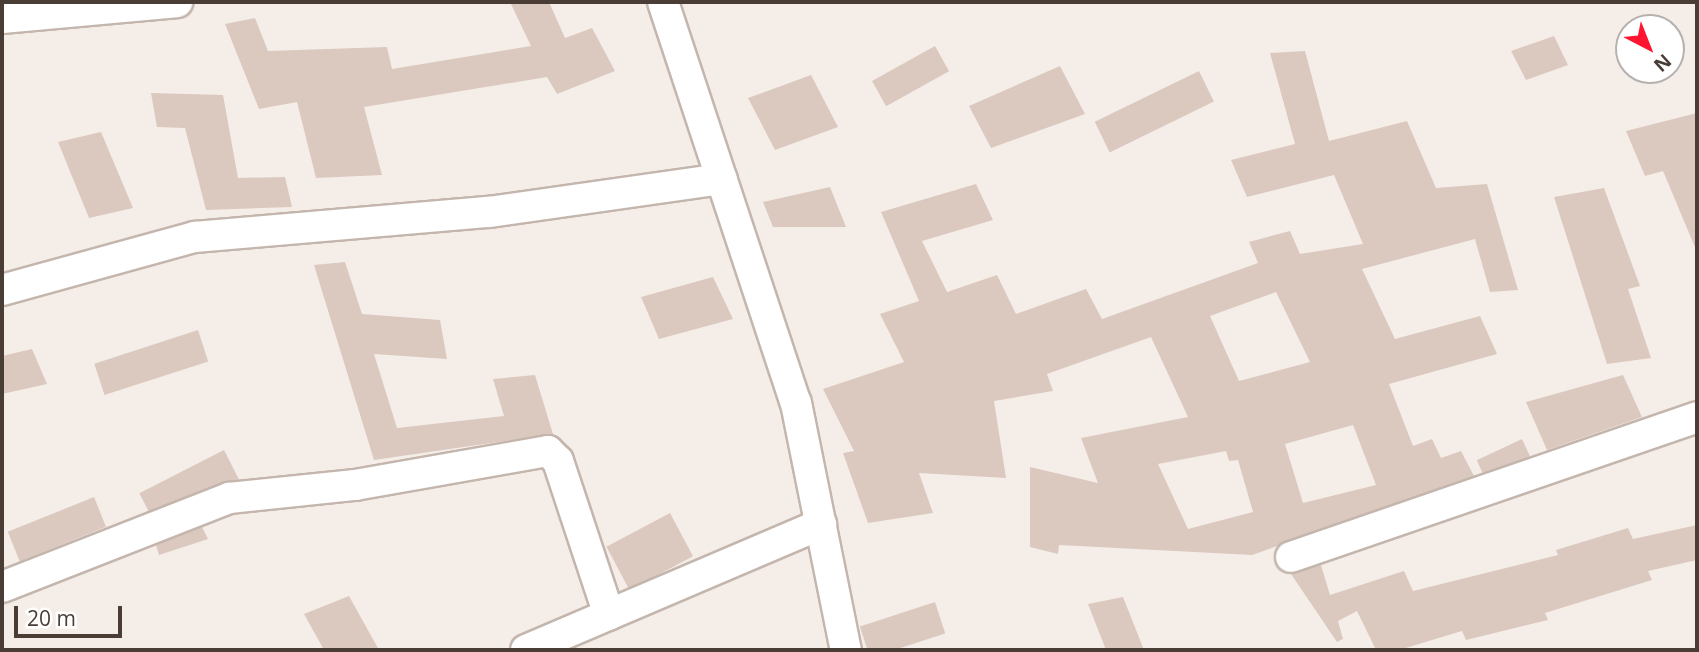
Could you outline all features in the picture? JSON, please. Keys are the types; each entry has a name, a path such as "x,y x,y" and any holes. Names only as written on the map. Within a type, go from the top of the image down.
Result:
{"street":[{"path":"2,18 177,2"},
{"path":"663,2 796,402 846,650"},
{"path":"2,290 195,237 489,212 722,179"},
{"path":"1291,557 1697,417"},
{"path":"2,587 229,498 355,485 548,451 558,461 610,615"},
{"path":"526,650 821,524"}],"building":[{"path":"510,2 549,2 565,38 592,28 615,71 557,94 547,77 364,107 382,175 316,178 297,102 259,109 225,24 255,18 268,51 387,47 392,69 531,46"},
{"path":"1554,36 1568,65 1526,80 1511,51"},
{"path":"935,46 949,71 886,106 872,81"},
{"path":"1305,51 1329,141 1407,121 1436,188 1487,184 1518,290 1490,292 1475,239 1362,269 1395,339 1480,316 1497,354 1389,384 1413,446 1432,439 1441,458 1461,451 1474,476 1252,555 1059,545 1058,554 1030,547 1030,467 1098,483 1081,438 1188,417 1151,337 1047,374 1053,391 994,401 1006,478 919,473 933,513 868,523 843,453 854,451 823,389 904,362 880,314 919,301 881,212 976,184 993,220 922,241 947,292 997,275 1016,314 1086,289 1102,319 1258,263 1249,242 1290,231 1300,254 1363,244 1334,175 1247,197 1231,160 1295,144 1270,53","holes":["1276,292 1310,362 1239,381 1210,316","1353,425 1376,485 1303,503 1285,444","1226,451 1229,461 1238,460 1253,512 1188,529 1158,464"]},
{"path":"1060,66 1085,114 991,148 969,106"},
{"path":"1199,71 1214,102 1110,152 1095,122"},
{"path":"811,75 838,127 775,150 748,98"},
{"path":"151,93 223,95 238,178 285,177 292,207 206,210 185,128 157,127"},
{"path":"1697,113 1697,252 1663,171 1645,176 1626,131"},
{"path":"101,132 133,208 89,218 58,142"},
{"path":"830,187 846,227 773,227 763,202"},
{"path":"1604,188 1640,286 1628,289 1651,358 1607,364 1554,197"},
{"path":"345,262 362,314 440,320 447,359 374,354 397,428 504,416 493,379 535,375 553,434 374,460 314,265"},
{"path":"713,277 733,319 659,339 641,297"},
{"path":"198,330 208,361 105,395 94,364"},
{"path":"32,349 47,384 2,394 2,356"},
{"path":"1623,375 1642,417 1547,450 1526,402"},
{"path":"1522,439 1530,456 1485,477 1477,460"},
{"path":"224,450 239,479 154,523 139,493"},
{"path":"94,497 106,527 20,562 8,532"},
{"path":"670,513 693,556 629,590 606,547"},
{"path":"1697,525 1697,560 1648,571 1652,580 1545,613 1548,620 1466,640 1462,631 1399,650 1376,650 1357,611 1338,621 1343,639 1337,642 1291,574 1321,565 1330,595 1404,571 1413,591 1558,555 1556,550 1628,528 1633,539"},
{"path":"202,527 208,539 159,555 156,545"},
{"path":"349,596 379,650 324,650 304,614"},
{"path":"1123,597 1144,650 1106,650 1088,604"},
{"path":"935,602 945,633 894,650 868,650 860,626"}]}
